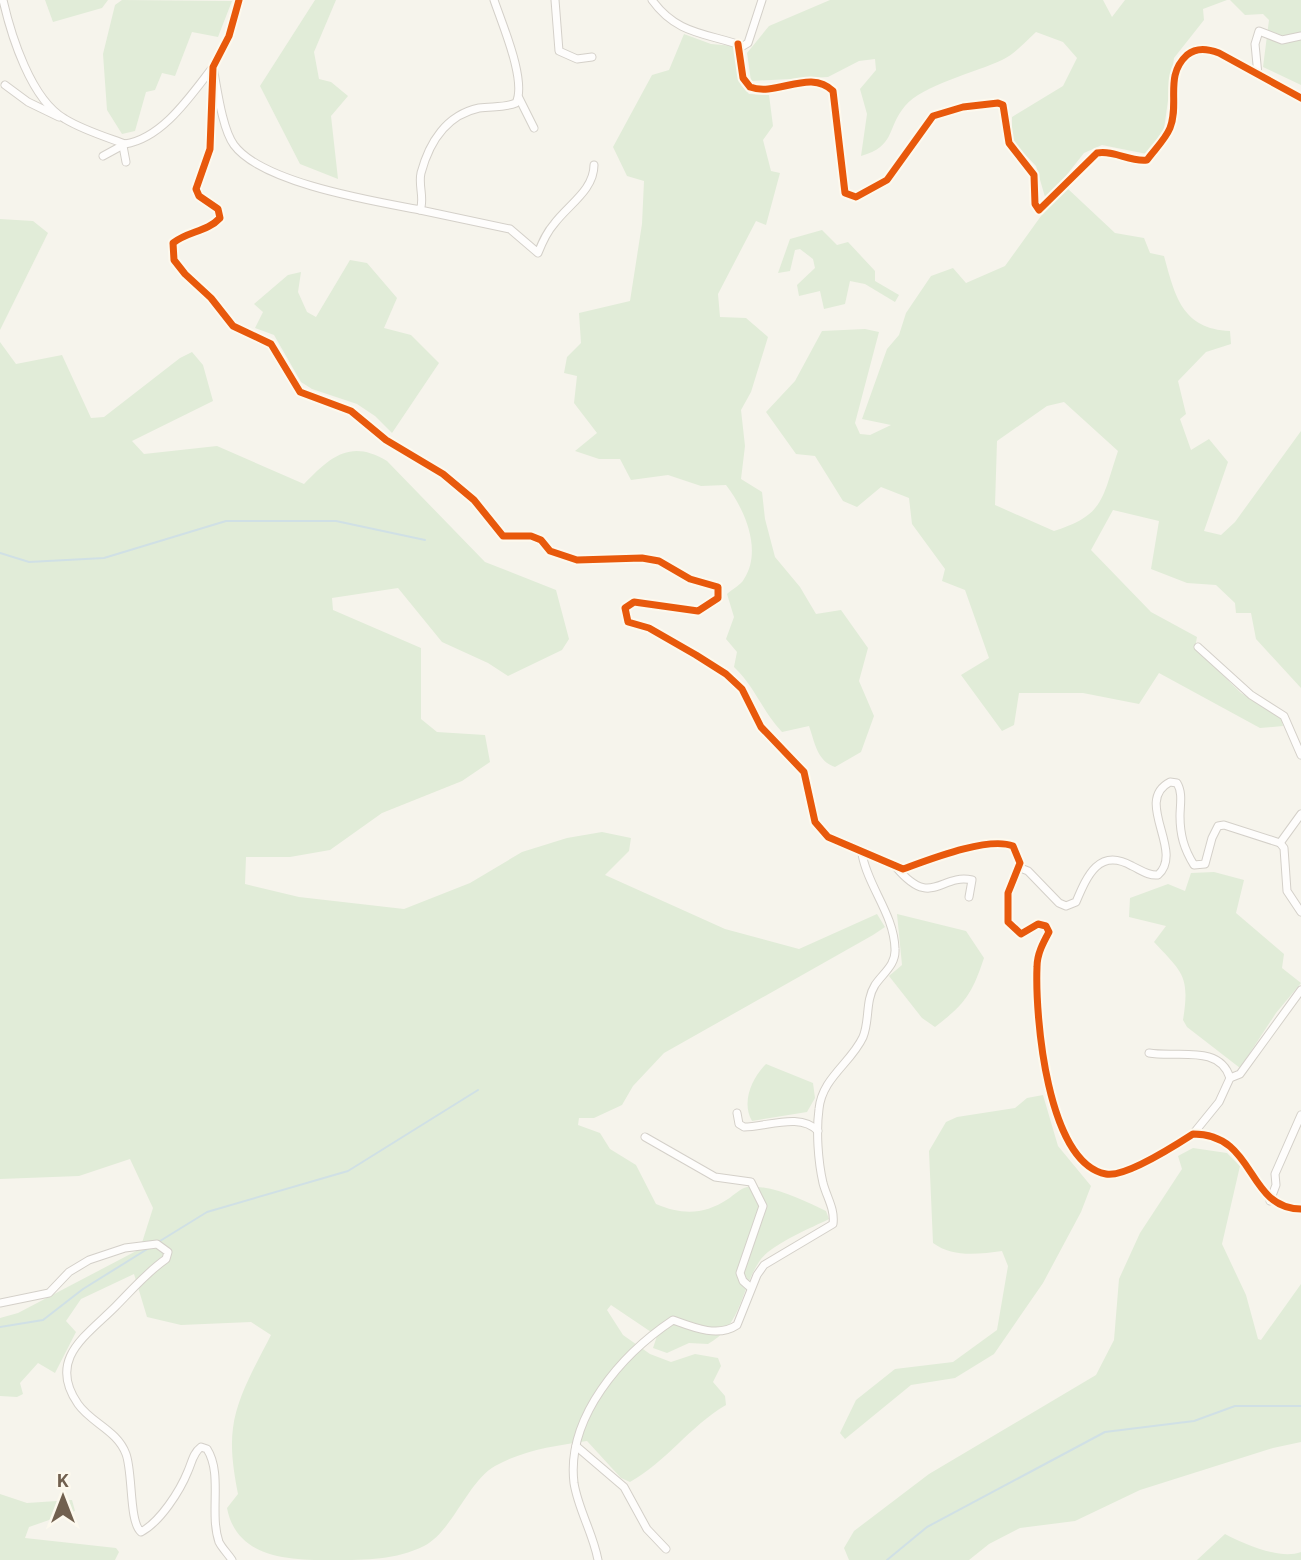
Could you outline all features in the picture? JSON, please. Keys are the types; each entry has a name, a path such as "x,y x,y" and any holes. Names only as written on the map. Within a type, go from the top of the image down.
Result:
{"street":[{"path":"3,0 18,54 43,97 62,118"},
{"path":"103,156 146,137 162,125 213,67 229,36 239,0"},
{"path":"494,0 516,68 519,98 534,128"},
{"path":"555,0 559,51 577,59 592,57"},
{"path":"652,0 671,20 687,30 743,46 748,43 762,0"},
{"path":"1258,75 1255,44 1259,31 1282,40 1301,36"},
{"path":"738,44 743,78 750,87 766,90 817,82 833,91 841,136 842,183 848,196 862,195 887,180 933,116 963,107 998,103 1003,105 1009,143 1034,175 1035,204 1039,210 1097,153 1109,151 1137,161 1147,160 1170,127 1171,89 1178,63 1191,52 1208,49 1301,98"},
{"path":"213,67 233,145 262,169 357,197 510,229 538,253 553,224 585,191 592,179 594,165"},
{"path":"213,67 210,149 195,189 199,196 218,209 220,218 211,228 184,234 173,243 174,260 211,298 233,326 271,344 300,392 351,411 386,440 443,474 474,500 503,536 531,536 541,541 550,551 577,560 652,560 690,579 718,587 718,597 698,611 634,602 625,608 624,613 628,622 649,628 696,655 726,674 742,689 761,727 804,772 815,822 828,836 903,869 935,855 1006,843 1013,846 1019,855 1018,867 1008,893 1008,922 1021,934 1038,924 1046,926 1049,932 1037,966 1046,1080 1056,1119 1083,1160 1096,1171 1109,1175 1125,1171 1193,1134 1219,1102 1230,1078 1227,1069 1209,1056 1149,1053"},
{"path":"5,85 28,102 124,145"},
{"path":"420,210 422,205 419,182 427,153 443,127 463,114 479,108 507,107 516,103 519,98"},
{"path":"124,145 126,162"},
{"path":"1198,647 1251,695 1283,716 1301,755"},
{"path":"1018,867 1028,871 1059,903 1066,906 1076,902 1098,862 1111,859 1125,862 1151,876 1158,875 1163,870 1166,854 1157,804 1162,788 1170,782 1177,783 1180,788 1184,849 1194,865 1205,864 1218,826 1224,825 1280,844 1284,848 1287,891 1301,912"},
{"path":"1280,844 1301,814"},
{"path":"597,1560 574,1481 576,1446 581,1428 606,1381 643,1343 673,1320 693,1328 730,1330 737,1325 751,1288 764,1265 833,1224 834,1214 823,1181 818,1132 819,1105 828,1082 861,1041 867,1027 869,998 892,963 895,950 885,907 868,873 862,853"},
{"path":"895,867 912,884 928,889 972,880 969,897"},
{"path":"1230,1078 1240,1074 1301,990"},
{"path":"737,1113 739,1124 744,1127 801,1122 812,1125 818,1132"},
{"path":"1270,1201 1276,1185 1275,1174 1301,1115"},
{"path":"1193,1134 1225,1144 1238,1152 1270,1201 1289,1209 1301,1209"},
{"path":"645,1137 715,1177 751,1182 763,1206 740,1273 743,1281 751,1288"},
{"path":"0,1303 49,1293 69,1272 89,1260 125,1248 157,1244 168,1252 166,1259 76,1343 66,1372 67,1388 80,1408 106,1427 124,1449 132,1470 133,1517 141,1532 149,1528 179,1490 195,1451 201,1447 207,1449 213,1468 217,1532 220,1544 232,1560"},
{"path":"576,1446 624,1487 647,1529 666,1549"}],"green space":[{"path":"45,0 108,0 102,8 53,22"},
{"path":"122,0 232,1 218,37 192,32 175,76 162,73 155,90 146,92 135,131 122,134 107,110 103,54 115,5"},
{"path":"315,0 336,0 314,52 319,79 331,82 348,96 331,116 338,179 300,164 260,86"},
{"path":"830,0 1103,0 1112,17 1125,0 1227,0 1203,9 1204,20 1174,58 1164,129 1147,154 1102,145 1084,153 1050,196 1045,197 1036,166 1012,141 1012,117 1063,86 1077,58 1063,42 1036,32 1002,60 913,98 899,114 885,142 861,156 867,114 860,89 876,70 875,59 859,61 828,77 751,81 747,53 769,26"},
{"path":"1230,0 1301,0 1301,85 1263,67 1269,20 1263,14 1245,15"},
{"path":"684,34 711,44 734,46 741,85 749,94 769,95 773,126 763,140 771,171 780,173 766,225 756,221 718,294 720,317 746,318 768,337 751,392 741,410 745,446 741,479 762,492 765,519 775,557 800,587 816,614 841,610 868,648 859,681 874,716 861,752 835,767 820,756 809,726 782,732 734,667 737,652 726,639 734,617 727,594 743,581 752,555 745,517 726,485 701,486 668,475 631,480 620,459 599,459 575,451 597,433 574,403 577,376 564,373 567,357 581,343 579,313 630,301 642,224 644,181 627,176 613,147 652,75 669,70"},
{"path":"1067,188 1115,233 1144,238 1150,253 1164,256 1177,297 1191,317 1214,329 1230,331 1231,344 1206,352 1178,381 1186,414 1180,419 1191,450 1209,439 1228,462 1204,531 1221,535 1235,522 1301,431 1301,688 1256,639 1251,613 1236,613 1235,603 1216,585 1187,583 1151,569 1159,521 1113,510 1091,550 1151,612 1197,637 1195,648 1241,693 1281,717 1283,726 1260,728 1159,673 1139,704 1083,693 1019,693 1014,725 1002,731 961,675 989,658 965,590 942,581 945,569 912,524 909,498 881,487 857,507 843,501 815,456 796,454 766,412 795,381 822,331 865,329 879,332 855,423 860,434 870,435 891,425 862,419 887,349 899,335 906,313 931,276 953,268 966,283 1005,266 1041,216","holes":["1064,402 1118,451 1099,503 1071,525 1054,531 995,505 997,441 1047,406"]},
{"path":"0,219 33,221 48,233 0,330"},
{"path":"822,230 837,245 848,242 875,271 875,281 899,295 895,302 865,284 850,281 845,304 824,309 820,291 799,296 797,285 815,268 813,259 800,249 795,250 790,271 778,273 790,239"},
{"path":"350,260 367,263 397,298 384,328 411,335 439,363 392,433 375,416 357,404 312,389 301,382 274,335 255,328 263,312 254,304 288,275 301,272 298,292 307,312 316,317"},
{"path":"0,342 16,364 62,355 91,418 104,417 180,358 192,352 203,365 213,401 132,441 144,454 217,446 304,484 333,459 352,451 363,451 387,461 485,562 556,590 569,639 562,650 508,676 488,663 442,642 398,588 332,598 333,610 421,648 421,719 437,732 485,735 490,762 462,781 382,813 330,850 290,857 246,857 245,884 299,897 404,909 470,883 522,852 567,838 602,832 631,838 629,851 605,875 725,929 799,949 877,914 885,927 664,1053 633,1086 622,1105 594,1118 579,1118 578,1125 600,1133 610,1149 636,1165 656,1204 675,1210 702,1211 745,1188 756,1187 788,1194 826,1211 829,1219 791,1238 764,1256 753,1273 728,1327 708,1344 689,1343 667,1353 653,1348 657,1336 611,1305 607,1310 623,1335 650,1354 671,1362 695,1354 718,1358 721,1366 713,1382 725,1396 726,1405 630,1482 621,1478 587,1441 551,1447 517,1456 485,1473 443,1530 424,1546 413,1551 392,1557 358,1560 301,1559 269,1554 242,1538 233,1525 227,1508 238,1494 232,1453 235,1416 248,1380 271,1335 251,1322 181,1325 147,1317 134,1274 81,1299 66,1321 76,1332 55,1373 38,1363 20,1383 23,1394 17,1397 0,1396 0,1318 18,1313 140,1249 153,1208 130,1159 79,1176 0,1179"},
{"path":"1214,872 1244,880 1236,913 1284,954 1282,968 1301,983 1276,1013 1240,1068 1187,1027 1183,1020 1185,984 1178,969 1154,942 1166,926 1129,917 1130,898 1168,884 1185,891 1191,873"},
{"path":"897,914 966,931 984,958 976,981 966,997 954,1012 935,1027 922,1018 889,976 902,965"},
{"path":"766,1064 813,1083 815,1098 807,1112 752,1121 748,1098 756,1076"},
{"path":"1043,1095 1058,1146 1091,1186 1081,1212 1043,1283 994,1354 955,1378 911,1385 845,1439 840,1433 856,1400 895,1369 953,1362 997,1330 1008,1266 1002,1251 958,1253 933,1243 929,1151 946,1122 957,1117 1015,1108 1027,1098"},
{"path":"1193,1148 1227,1153 1240,1166 1222,1244 1246,1295 1258,1339 1261,1340 1301,1284 1301,1442 1273,1448 1140,1490 1075,1521 1020,1528 989,1544 969,1560 849,1560 844,1548 854,1531 929,1474 1096,1375 1114,1340 1119,1279 1140,1233 1182,1169 1178,1156"},
{"path":"0,1494 27,1503 72,1500 75,1511 29,1527 25,1538 116,1548 119,1552 115,1560 0,1560"},
{"path":"1225,1534 1273,1552 1301,1552 1301,1560 1197,1560"}],"waterway":[{"path":"0,553 29,562 104,558 226,521 336,521 425,540"},
{"path":"160,1241 207,1212 348,1171 478,1090"},
{"path":"0,1327 43,1320 83,1289 149,1248"},
{"path":"887,1560 927,1527 1105,1432 1194,1421 1235,1406 1301,1406"}],"cycle path":[{"path":"239,0 229,36 213,67 210,149 196,189 199,196 218,209 220,218 173,243 174,260 185,274 211,298 233,326 271,344 300,392 351,411 386,440 443,474 474,500 503,536 531,536 541,540 550,551 577,560 642,558 659,561 690,579 718,587 718,598 698,611 634,602 625,608 628,622 649,628 696,655 726,674 742,689 761,727 804,772 815,822 828,837 903,869 974,847 989,844 1013,846 1020,863 1008,893 1008,922 1021,934 1038,924 1046,926 1049,932 1039,953 1037,967 1042,1051 1058,1117 1070,1144 1086,1164 1106,1174 1114,1174 1150,1160 1193,1134 1214,1137 1241,1157 1269,1197 1283,1205 1301,1209"},
{"path":"738,44 743,78 750,87 771,89 814,82 833,91 845,193 856,197 887,180 933,116 963,107 998,103 1003,105 1009,143 1034,175 1035,204 1039,210 1097,153 1147,160 1170,128 1174,109 1174,81 1180,63 1191,52 1199,50 1219,53 1301,98"}]}
